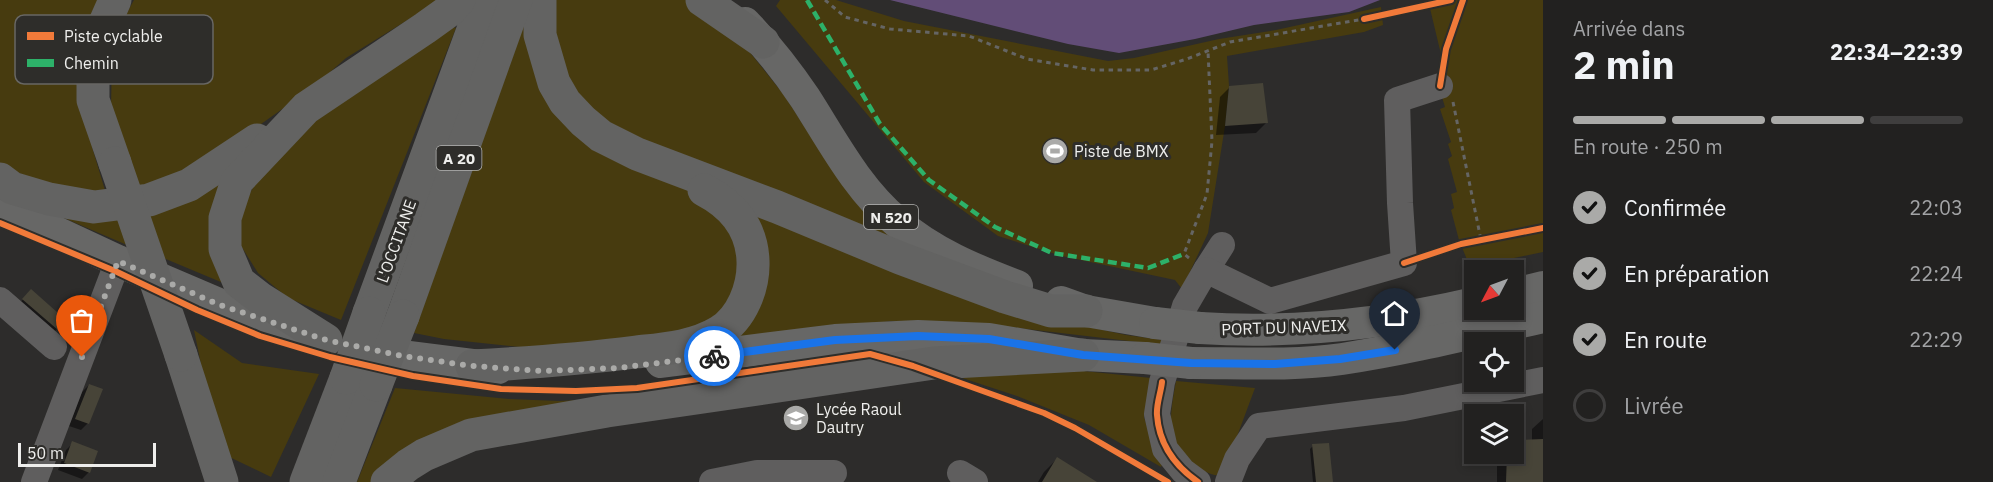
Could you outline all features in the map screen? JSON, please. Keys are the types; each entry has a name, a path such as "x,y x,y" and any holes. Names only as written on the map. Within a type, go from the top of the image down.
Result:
{"highway":[{"path":"108,15 114,0"},
{"path":"0,179 12,188 21,191 49,199 94,207 149,200 189,186 425,28 450,10 459,0"},
{"name":"L'OCCITANE","path":"339,482 361,382 369,313 484,0"},
{"path":"702,0 763,42"},
{"path":"531,1 554,83 565,102 601,136 622,148 1005,297 1052,311 1086,311"},
{"name":"L'OCCITANE","path":"306,482 361,382 403,316 531,1"},
{"path":"93,84 93,100 182,355 222,482"},
{"path":"306,108 237,181 225,218 225,249 239,282 261,299 326,340"},
{"path":"472,366 576,360 678,347 702,340 721,331 733,320 746,299 752,282 753,255 747,231 742,220 732,209 667,166"},
{"path":"387,482 424,455 456,440 483,433 607,411 934,363 1083,355"}],"main road":[{"path":"724,0 763,42"},
{"name":"N 520","path":"763,42 803,96 846,164 874,200 896,222 926,244 954,259 1007,282 1086,311"},
{"name":"PORT DU NAVEIX","path":"0,206 220,305 326,340 403,356 472,366 543,371 618,368 835,340 918,336 989,339 1154,370 1191,363 1275,364 1340,359 1413,346 1543,317"},
{"path":"1524,292 1543,287"},
{"name":"PORT DU NAVEIX","path":"1086,311 1200,328 1262,330 1344,327 1430,314 1464,306"}],"street":[{"path":"1206,270 1270,301 1404,263 1397,100 1446,83"},
{"path":"1198,482 1183,471 1165,449 1157,414 1154,370 1185,306 1222,244"},
{"path":"34,482 118,261"},
{"path":"0,300 54,347"},
{"path":"1228,482 1237,459 1259,426 1404,408 1543,380"},
{"path":"712,482 757,473 834,473"}],"path":[{"path":"825,0 844,17 890,29 969,36 1027,59 1093,70 1151,70 1230,42 1364,19 1451,0"},
{"path":"1463,0 1444,59 1446,83 1481,240"},
{"path":"1206,270 1184,254 1207,194 1212,141 1208,51"},
{"path":"1444,59 1446,83"},
{"path":"1404,263 1461,244 1543,228"}],"shaded area":[{"path":"0,0 99,0 98,15 15,15 15,84 95,84 92,147 107,197 58,190 0,165"},
{"path":"134,0 440,0 346,58 312,88 185,178 138,194 111,108 111,84 213,84 213,15 126,15"},
{"path":"551,0 686,0 744,45 784,95 808,132 900,242 897,247 601,122 567,83 549,15"},
{"path":"780,0 836,0 904,21 1108,61 1276,30 1381,7 1383,25 1364,32 1227,56 1229,86 1225,126 1208,233 1182,289 1175,280 1062,256 998,236 924,182 776,6"},
{"path":"890,0 1380,0 1349,12 1254,25 1119,53 1068,44"},
{"path":"1428,0 1543,0 1543,252 1504,260 1467,260 1451,210 1454,208 1451,194 1457,192 1448,159 1452,156 1448,144 1451,142 1440,109 1445,107 1441,94 1450,92"},
{"path":"530,8 547,89 720,205 747,270 712,328 539,349 444,339 414,333"},
{"path":"451,26 456,28 341,320 288,298 258,273 238,241 242,207 264,168 307,127"},
{"path":"228,171 228,285 161,257 145,215"},
{"path":"50,212 117,213 127,245"},
{"path":"752,214 1062,321 1126,335 1163,340 1163,345 1009,327 892,321 731,343"},
{"path":"194,330 242,363 319,374 271,477 219,452"},
{"path":"1064,369 1151,378 1144,417 1163,462 1161,467 1089,425 1017,396 953,375"},
{"path":"1176,381 1255,388 1223,474 1217,475 1201,469 1185,455 1174,440 1171,421"},
{"path":"395,388 509,399 559,401 618,398 609,405 377,482 357,482"}],"building":[{"path":"1263,83 1268,123 1225,126 1229,86"},
{"path":"31,289 67,321 58,330 22,299"},
{"path":"89,384 103,389 89,424 75,419"},
{"path":"1543,439 1543,482 1506,482 1507,464 1524,464 1524,440"},
{"path":"72,441 98,451 90,473 64,463"},
{"path":"1329,443 1333,482 1316,482 1312,444"},
{"path":"1057,457 1097,482 1042,482"}],"marked path":[{"path":"807,0 880,124 929,180 995,227 1052,253 1148,268 1184,254"}],"cycle path":[{"path":"1364,19 1451,0"},
{"path":"1440,86 1446,49 1463,0"},
{"path":"0,223 115,271 197,310 260,336 330,357 413,376 501,389 576,391 637,388 870,354 913,366 1044,413 1075,428 1168,482"},
{"path":"1404,263 1461,244 1543,228"},
{"path":"1162,382 1157,411 1161,435 1175,461 1198,482"}],"way so far":[{"path":"82,357 118,261 220,305 326,340 403,356 472,366 543,371 618,368 714,356"}],"place":[{"name":"Piste de BMX","path":"1055,151"},
{"name":"Lycée Raoul Dautry","path":"796,418"}],"route":[{"path":"714,356 835,340 918,336 989,339 1083,355 1191,363 1275,364 1340,359 1395,350"}]}
